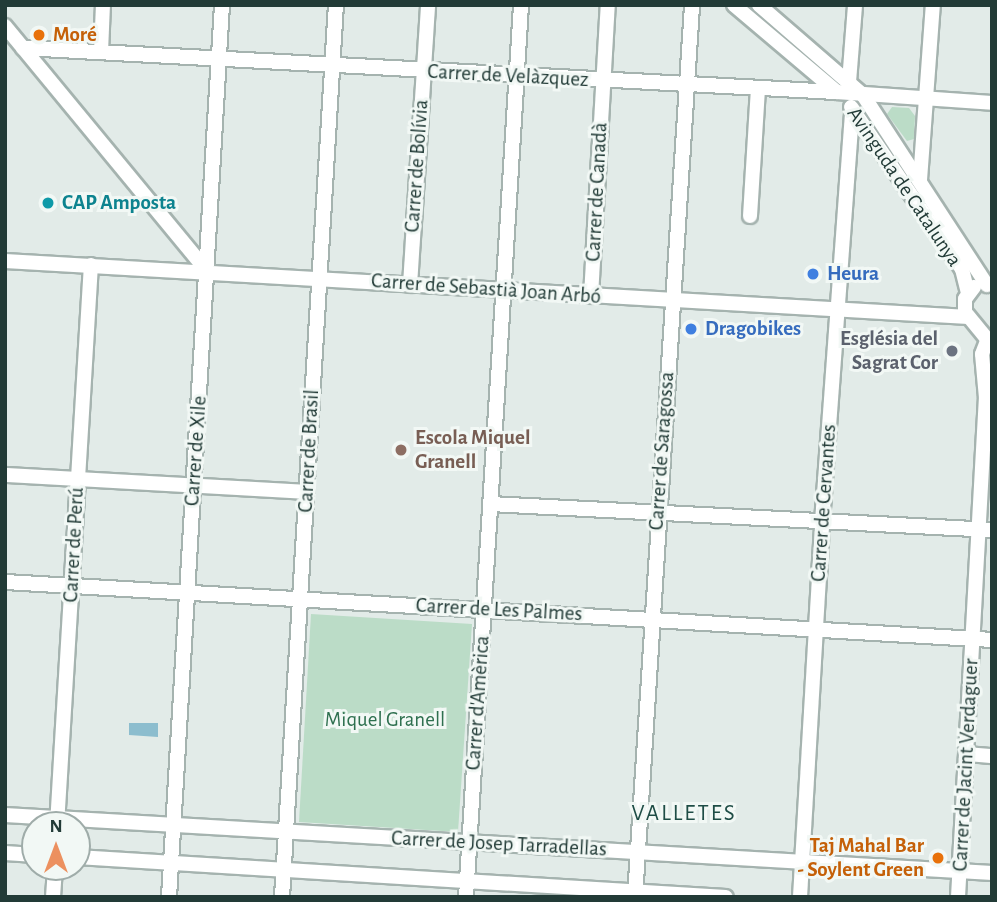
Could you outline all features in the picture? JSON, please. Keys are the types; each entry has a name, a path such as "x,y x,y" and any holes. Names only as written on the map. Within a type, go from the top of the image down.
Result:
{"street":[{"path":"100,52 103,5"},
{"name":"Carrer de Xile","path":"169,897 222,5"},
{"name":"Carrer de Brasil","path":"282,897 336,5"},
{"name":"Carrer de Bolívia","path":"410,285 428,5"},
{"name":"Carrer d'Amèrica","path":"466,897 521,5"},
{"name":"Carrer de Canadà","path":"591,296 608,5"},
{"name":"Carrer de Saragossa","path":"635,894 692,5"},
{"name":"Avinguda de Catalunya","path":"734,5 836,92 852,109 962,269 968,293"},
{"path":"849,82 855,5"},
{"path":"920,180 933,5"},
{"path":"765,8 863,95 920,180 990,286 974,287 965,299 968,317 989,343"},
{"path":"5,26 208,272"},
{"name":"Carrer de Velàzquez","path":"23,48 758,90 836,92 992,103"},
{"path":"750,216 758,90"},
{"name":"Carrer de Cervantes","path":"800,897 822,522 852,109"},
{"name":"Carrer de Sebastià Joan Arbó","path":"5,261 968,317"},
{"name":"Carrer de Perú","path":"58,811 90,265"},
{"name":"Carrer de Jacint Verdaguer","path":"958,897 974,639 986,529 986,398 982,354 989,343"},
{"path":"5,475 306,492"},
{"path":"490,504 986,529"},
{"name":"Carrer de Les Palmes","path":"5,582 992,640"},
{"path":"967,754 992,755"},
{"name":"Carrer de Josep Tarradellas","path":"91,823 286,831 992,873"},
{"name":"Carrer de Josep Tarradellas","path":"91,858 635,894 726,897"}],"green space":[{"path":"892,107 909,108 915,116 914,139 907,141 887,114"},
{"name":"Miquel Granell","path":"311,614 472,624 458,832 299,822"}],"water":[{"path":"129,723 158,723 158,737 129,735"}],"place":[{"name":"Moré","path":"39,35"},
{"name":"CAP Amposta","path":"48,203"},
{"name":"Heura","path":"813,274"},
{"name":"Dragobikes","path":"691,329"},
{"name":"Església del Sagrat Cor","path":"952,351"},
{"name":"Escola Miquel Granell","path":"401,450"},
{"name":"Taj Mahal Bar - Soylent Green","path":"938,858"}],"district":[{"name":"VALLETES","path":"684,814"}]}
